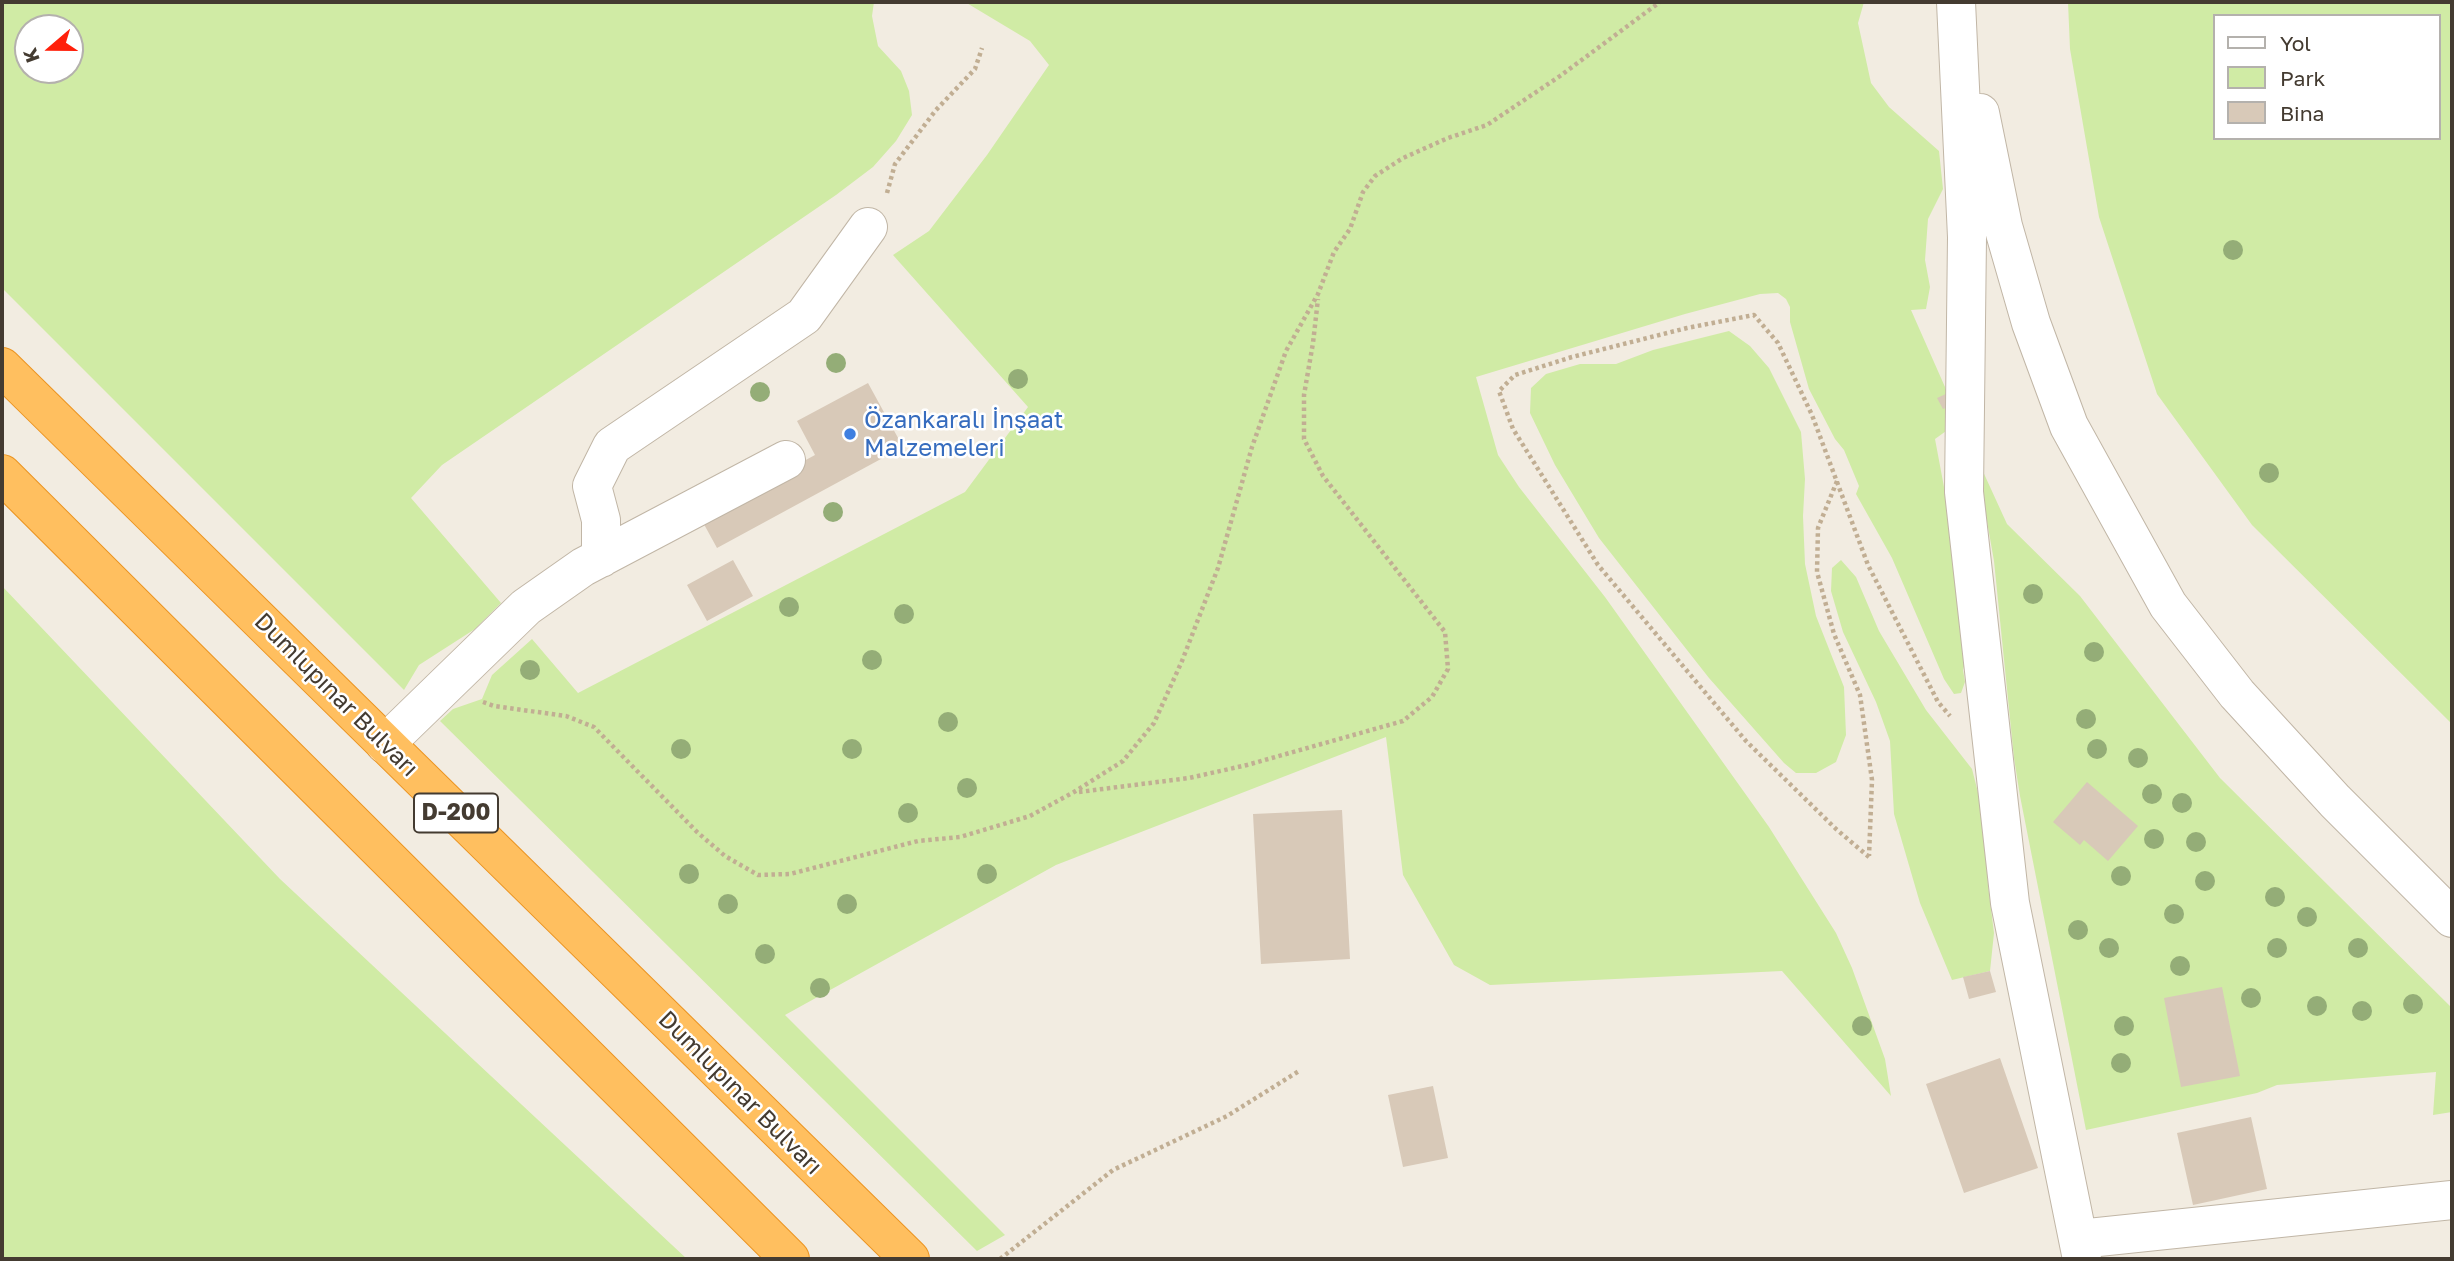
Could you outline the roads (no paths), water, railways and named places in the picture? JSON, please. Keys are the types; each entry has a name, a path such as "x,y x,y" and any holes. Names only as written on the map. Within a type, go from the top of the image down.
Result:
{"highway":[{"name":"Dumlupınar Bulvarı","path":"2,367 909,1259"},
{"path":"2,474 790,1259"}],"street":[{"path":"1958,2 2003,226 2031,323 2075,437 2168,605 2237,694 2335,801 2452,918"},
{"path":"1958,2 1967,237 1964,492 2010,903 2080,1249 2452,1200"},
{"path":"601,558 601,520 592,486 612,446 804,316 868,227"},
{"path":"386,744 526,607 583,567 786,460"}],"place":[{"name":"Özankaralı İnşaat Malzemeleri","path":"850,434"}]}
